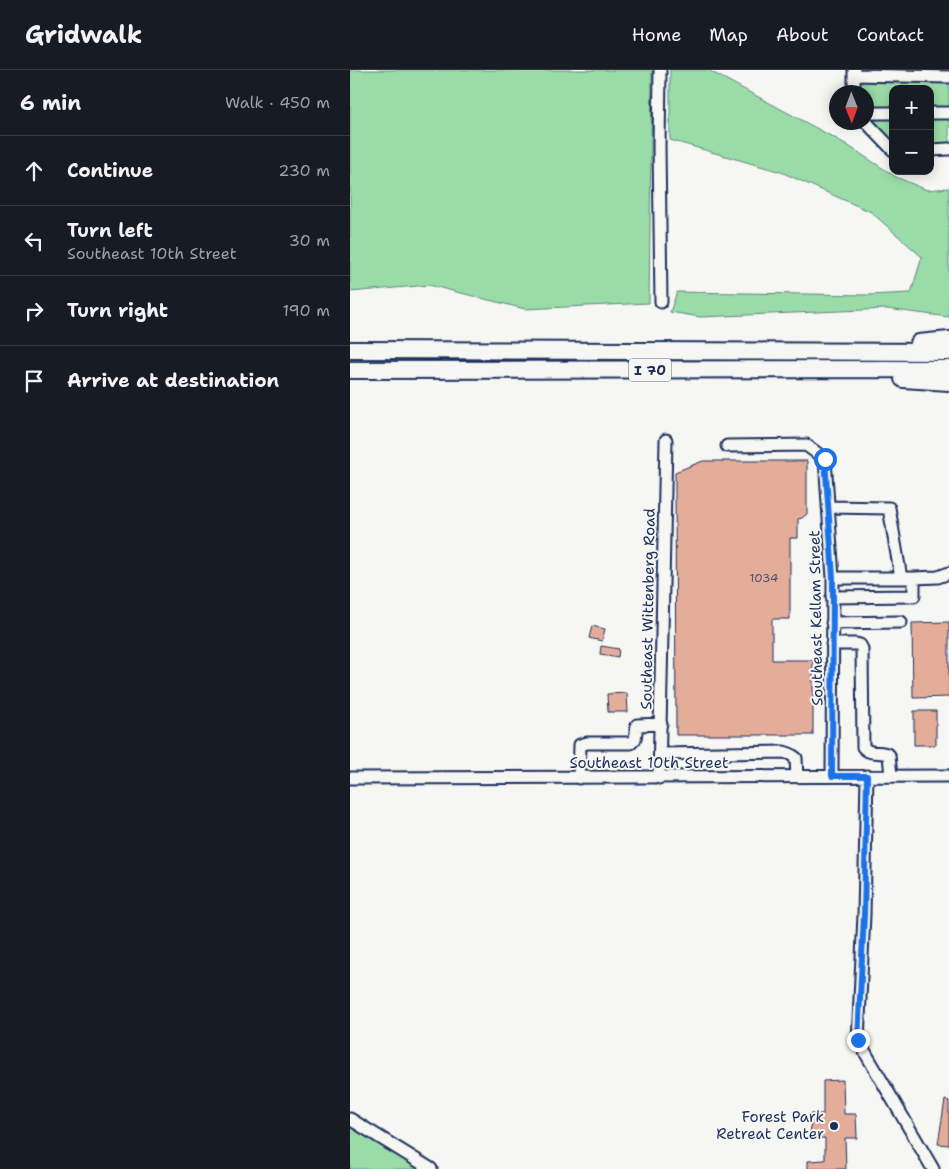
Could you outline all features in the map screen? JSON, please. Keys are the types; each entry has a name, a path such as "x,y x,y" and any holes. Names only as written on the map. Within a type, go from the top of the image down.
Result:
{"highway":[{"path":"822,352 949,340"},
{"name":"I 70","path":"350,350 949,352"},
{"path":"774,368 842,377 949,382"},
{"name":"I 70","path":"350,370 949,369"}],"street":[{"path":"660,70 661,302"},
{"path":"854,73 949,77"},
{"path":"874,113 889,113"},
{"path":"934,113 949,113"},
{"path":"874,130 889,146"},
{"path":"934,150 949,149"},
{"name":"Southeast Wittenberg Road","path":"659,778 666,440"},
{"name":"Southeast Kellam Street","path":"727,446 806,445 825,459 833,578 832,776"},
{"path":"828,507 889,508 900,578"},
{"path":"833,578 914,578 938,577 948,574"},
{"path":"832,597 914,596 914,578"},
{"path":"832,623 901,622"},
{"path":"832,644 856,644 860,645 862,649 864,747 867,752 886,753 889,755 891,776"},
{"path":"578,778 580,744 632,743 637,725 660,724"},
{"path":"660,754 784,752 796,758 797,777"},
{"path":"867,776 864,915 858,1040 933,1169"},
{"name":"Southeast 10th Street","path":"350,778 949,776"},
{"path":"350,1119 431,1169"}],"green space":[{"path":"350,70 652,70 649,303 525,309 429,285 350,292"},
{"path":"670,70 708,70 844,143 889,172 889,175 927,190 949,188 949,317 887,309 700,317 670,312 677,292 868,295 911,293 922,257 871,212 781,172 670,140"},
{"path":"849,70 949,70 949,153 934,155 934,85 889,85 889,152 867,130 874,130 874,85 849,85"},
{"path":"350,1119 431,1169 350,1169"}],"building":[{"path":"703,461 807,461 807,514 798,519 798,538 790,538 790,619 772,619 772,660 813,660 813,735 676,735 675,472"},
{"path":"949,622 949,697 913,698 912,623"},
{"path":"592,626 605,629 602,641 589,638"},
{"path":"601,646 619,649 618,657 600,654"},
{"path":"627,693 628,712 608,712 607,694"},
{"path":"914,711 936,711 936,745 914,745"},
{"name":"Forest Park Retreat Center","path":"843,1080 844,1114 856,1114 857,1138 845,1138 846,1169 808,1169 808,1161 825,1160 825,1138 811,1139 810,1114 823,1114 823,1081"},
{"path":"945,1100 949,1101 949,1145 938,1144"}],"place":[{"name":"Forest Park Retreat Center","path":"834,1126"}],"route":[{"path":"825,459 833,578 832,776 867,776 864,915 858,1040"}]}
